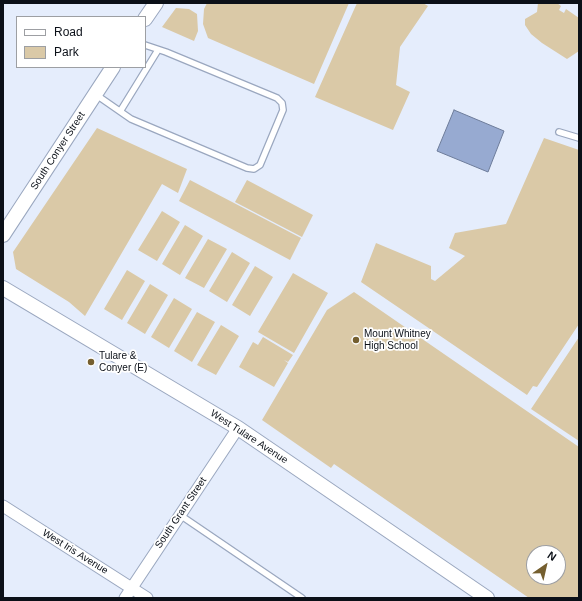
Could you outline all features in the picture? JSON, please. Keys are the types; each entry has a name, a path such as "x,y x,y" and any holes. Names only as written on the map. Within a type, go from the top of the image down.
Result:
{"street":[{"path":"146,18 156,3"},
{"name":"South Conyer Street","path":"3,235 112,68"},
{"name":"West Tulare Avenue","path":"3,288 238,428 487,598"},
{"name":"South Grant Street","path":"125,598 238,428"},
{"name":"West Iris Avenue","path":"3,506 147,598"}],"lane":[{"path":"95,94 121,110 131,119 247,168 254,169 260,165 283,110 282,103 263,93 146,45"},
{"path":"121,110 158,50"},
{"path":"559,132 579,138"},
{"path":"179,515 302,598"}],"green space":[{"path":"207,3 349,3 314,84 208,38 203,24 204,9"},
{"path":"357,3 423,3 428,6 400,47 396,85 410,92 393,130 315,97"},
{"path":"538,3 557,3 561,6 559,10 564,13 566,9 579,18 579,51 567,59 531,34 525,25 525,19 537,12"},
{"path":"176,8 189,9 197,14 198,31 194,41 162,27"},
{"path":"97,128 187,169 178,193 162,184 85,316 69,302 16,269 13,252"},
{"path":"544,138 579,150 579,324 537,387 533,386 527,395 361,282 376,243 431,266 431,279 435,281 465,256 449,248 455,233 506,224"},
{"path":"190,180 301,238 290,260 179,201"},
{"path":"247,180 313,215 302,237 235,202"},
{"path":"162,211 180,222 157,261 138,250"},
{"path":"185,225 203,236 180,275 162,264"},
{"path":"208,239 227,249 204,288 185,278"},
{"path":"232,252 250,263 227,302 209,291"},
{"path":"255,266 273,277 250,316 232,305"},
{"path":"127,270 145,281 122,320 104,309"},
{"path":"293,273 328,293 294,353 258,332"},
{"path":"150,284 168,295 145,334 127,323"},
{"path":"354,292 579,447 579,598 529,598 334,464 331,468 262,420 327,310"},
{"path":"174,298 192,309 169,348 151,337"},
{"path":"197,312 215,322 192,362 174,351"},
{"path":"221,325 239,336 216,375 197,365"},
{"path":"263,337 293,355 288,362 284,360 288,363 274,387 239,367 253,342 258,345"},
{"path":"579,337 579,441 531,409"}],"water":[{"path":"454,110 504,131 488,172 437,151"}],"place":[{"name":"Mount Whitney High School","path":"356,340"},
{"name":"Tulare & Conyer (E)","path":"91,362"}]}
